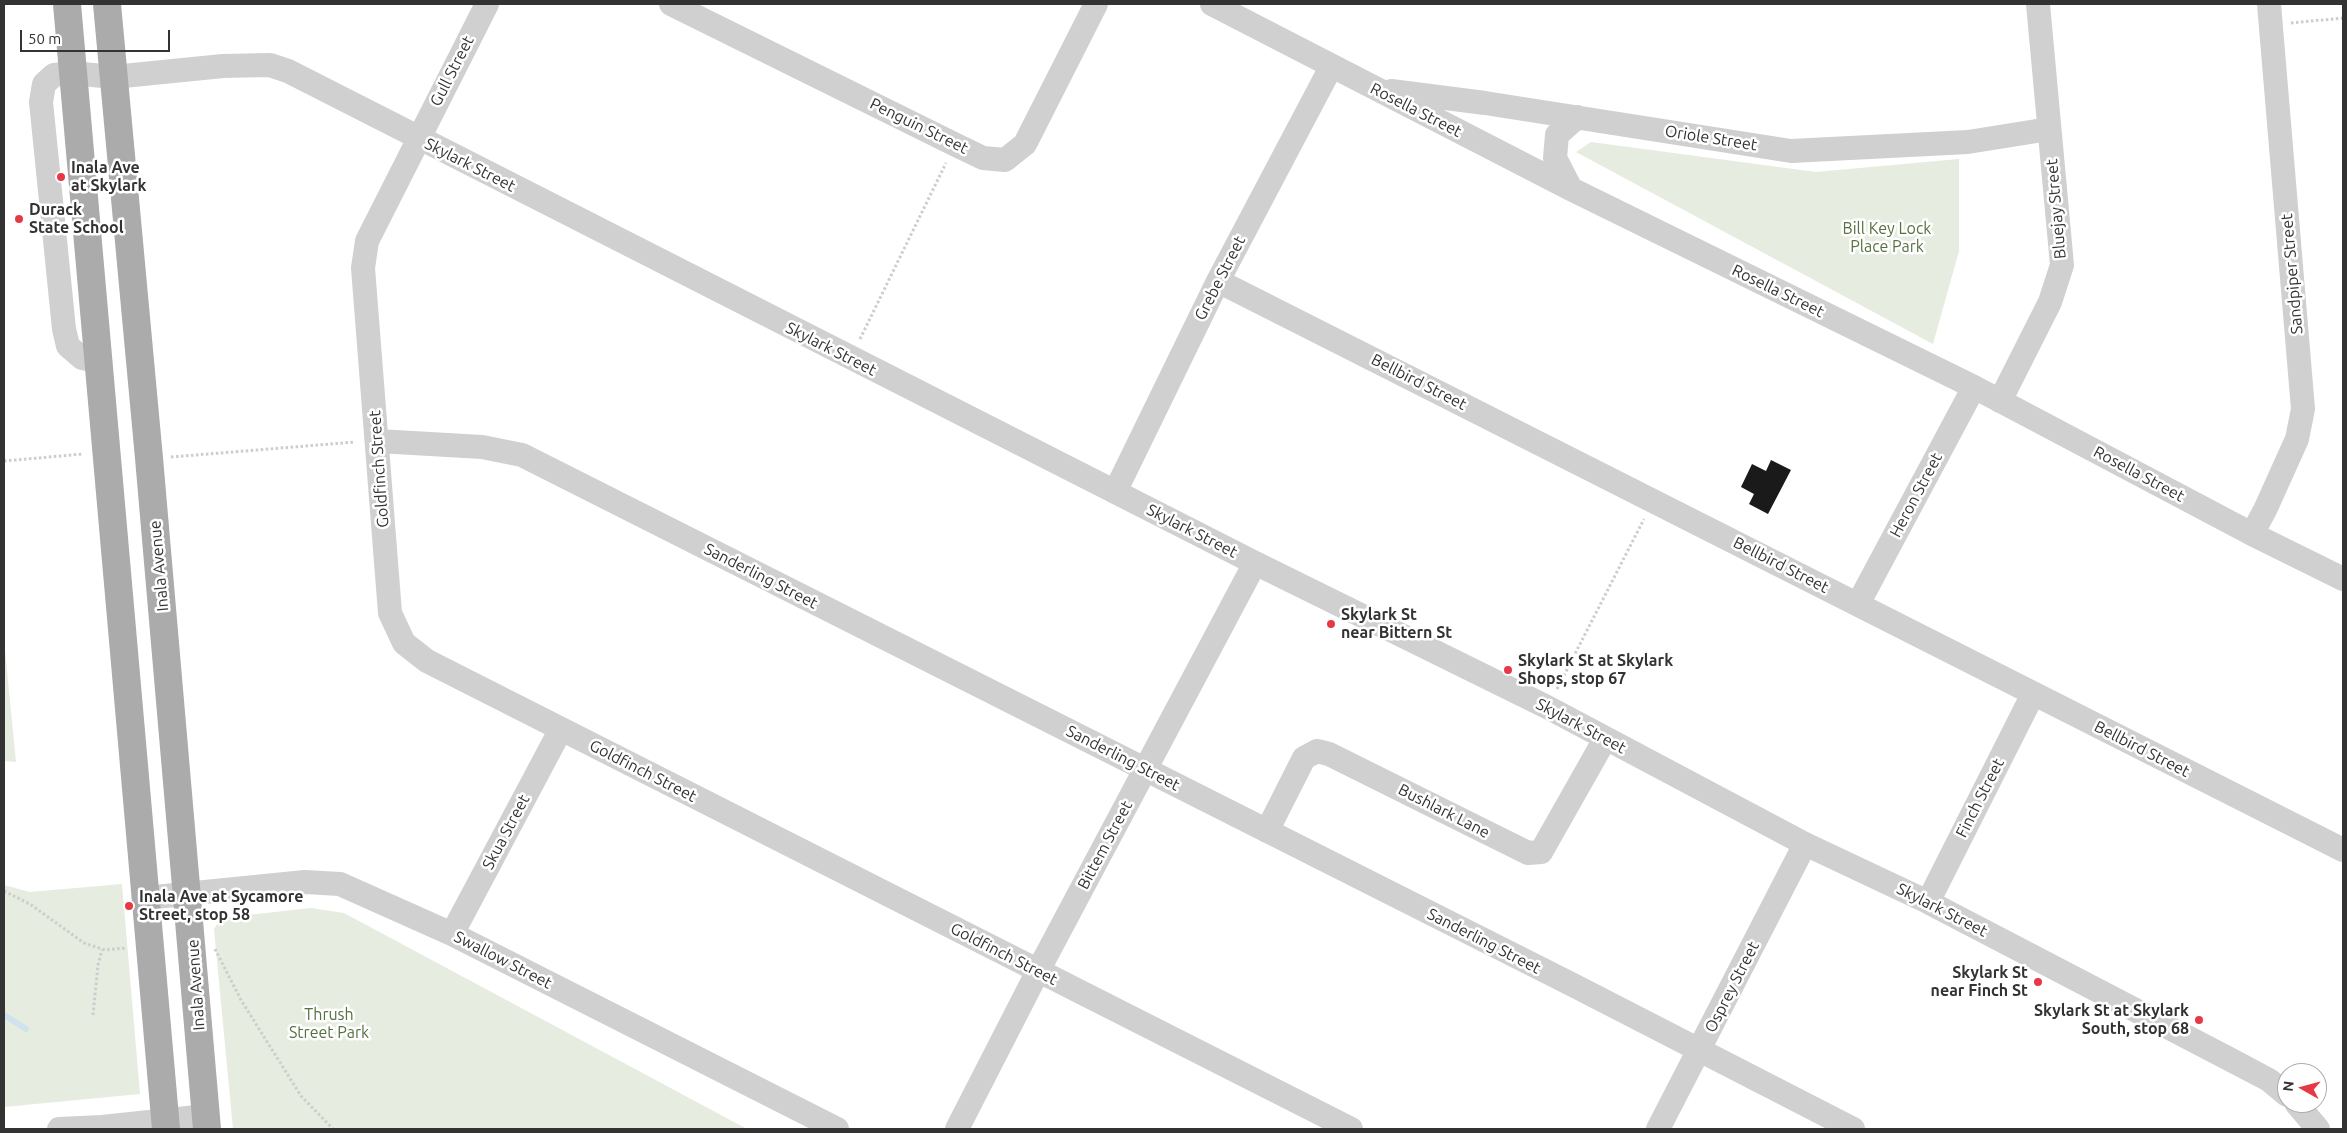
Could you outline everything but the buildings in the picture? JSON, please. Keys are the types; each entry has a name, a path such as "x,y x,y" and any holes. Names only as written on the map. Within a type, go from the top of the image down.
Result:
{"main road":[{"path":"66,4 166,1125"},
{"name":"Inala Avenue","path":"107,4 188,895 206,1122"}],"street":[{"name":"Gull Street","path":"417,138 487,4"},
{"name":"Penguin Street","path":"671,4 984,158 1005,160 1025,144 1096,4"},
{"name":"Rosella Street","path":"1212,4 1571,189 1974,387 2252,534 2343,579"},
{"name":"Bluejay Street","path":"2000,401 2050,302 2062,265 2038,4"},
{"name":"Sandpiper Street","path":"2252,534 2297,439 2303,409 2270,14"},
{"name":"Skylark Street","path":"72,73 113,77 223,66 270,65 288,72 1254,563 1547,707 1805,844 1928,902 2269,1080 2277,1087"},
{"name":"Grebe Street","path":"1115,492 1218,281 1331,67"},
{"name":"Oriole Street","path":"1374,89 1577,117 1790,151 1968,142 2048,129"},
{"path":"1571,189 1554,158 1557,135 1577,117"},
{"name":"Goldfinch Street","path":"417,138 366,241 363,268 378,440 390,614 404,643 427,662 1351,1129"},
{"name":"Bellbird Street","path":"1218,281 2343,850"},
{"name":"Heron Street","path":"1858,604 1974,387"},
{"name":"Sanderling Street","path":"378,440 482,447 522,455 1145,769 1852,1129"},
{"name":"Bittem Street","path":"957,1129 1038,971 1254,563"},
{"name":"Finch Street","path":"1928,902 2033,694"},
{"name":"Skua Street","path":"452,934 560,729"},
{"name":"Bushlark Lane","path":"1267,831 1304,758 1317,751 1329,754 1528,853 1541,852 1605,739"},
{"name":"Osprey Street","path":"1658,1129 1805,844"},
{"name":"Swallow Street","path":"145,898 305,882 340,884 452,934 838,1129"},
{"path":"2304,1113 2318,1129"},
{"path":"59,1129 206,1122"}],"path":[{"path":"2270,14 2343,18"},
{"path":"850,358 956,144"},
{"path":"149,458 378,440"},
{"path":"4,461 86,454"},
{"path":"1547,707 1654,501"},
{"path":"93,1016 98,965 102,950"}],"green space":[{"name":"Bill Key Lock Place Park","path":"1591,142 1816,172 1959,159 1959,251 1933,344 1576,152"},
{"path":"4,640 16,762 4,761"},
{"path":"122,884 140,1094 4,1107 4,885 30,892"},
{"name":"Thrush Street Park","path":"311,908 344,913 747,1129 233,1129 214,929 221,918"}],"waterway":[{"path":"4,1015 26,1029"}],"place":[{"name":"Inala Ave at Skylark","path":"61,177"},
{"name":"Durack State School","path":"19,219"},
{"name":"Skylark St near Bittern St","path":"1331,624"},
{"name":"Skylark St at Skylark Shops, stop 67","path":"1508,670"},
{"name":"Inala Ave at Sycamore Street, stop 58","path":"129,906"},
{"name":"Skylark St near Finch St","path":"2038,982"},
{"name":"Skylark St at Skylark South, stop 68","path":"2199,1020"}]}
